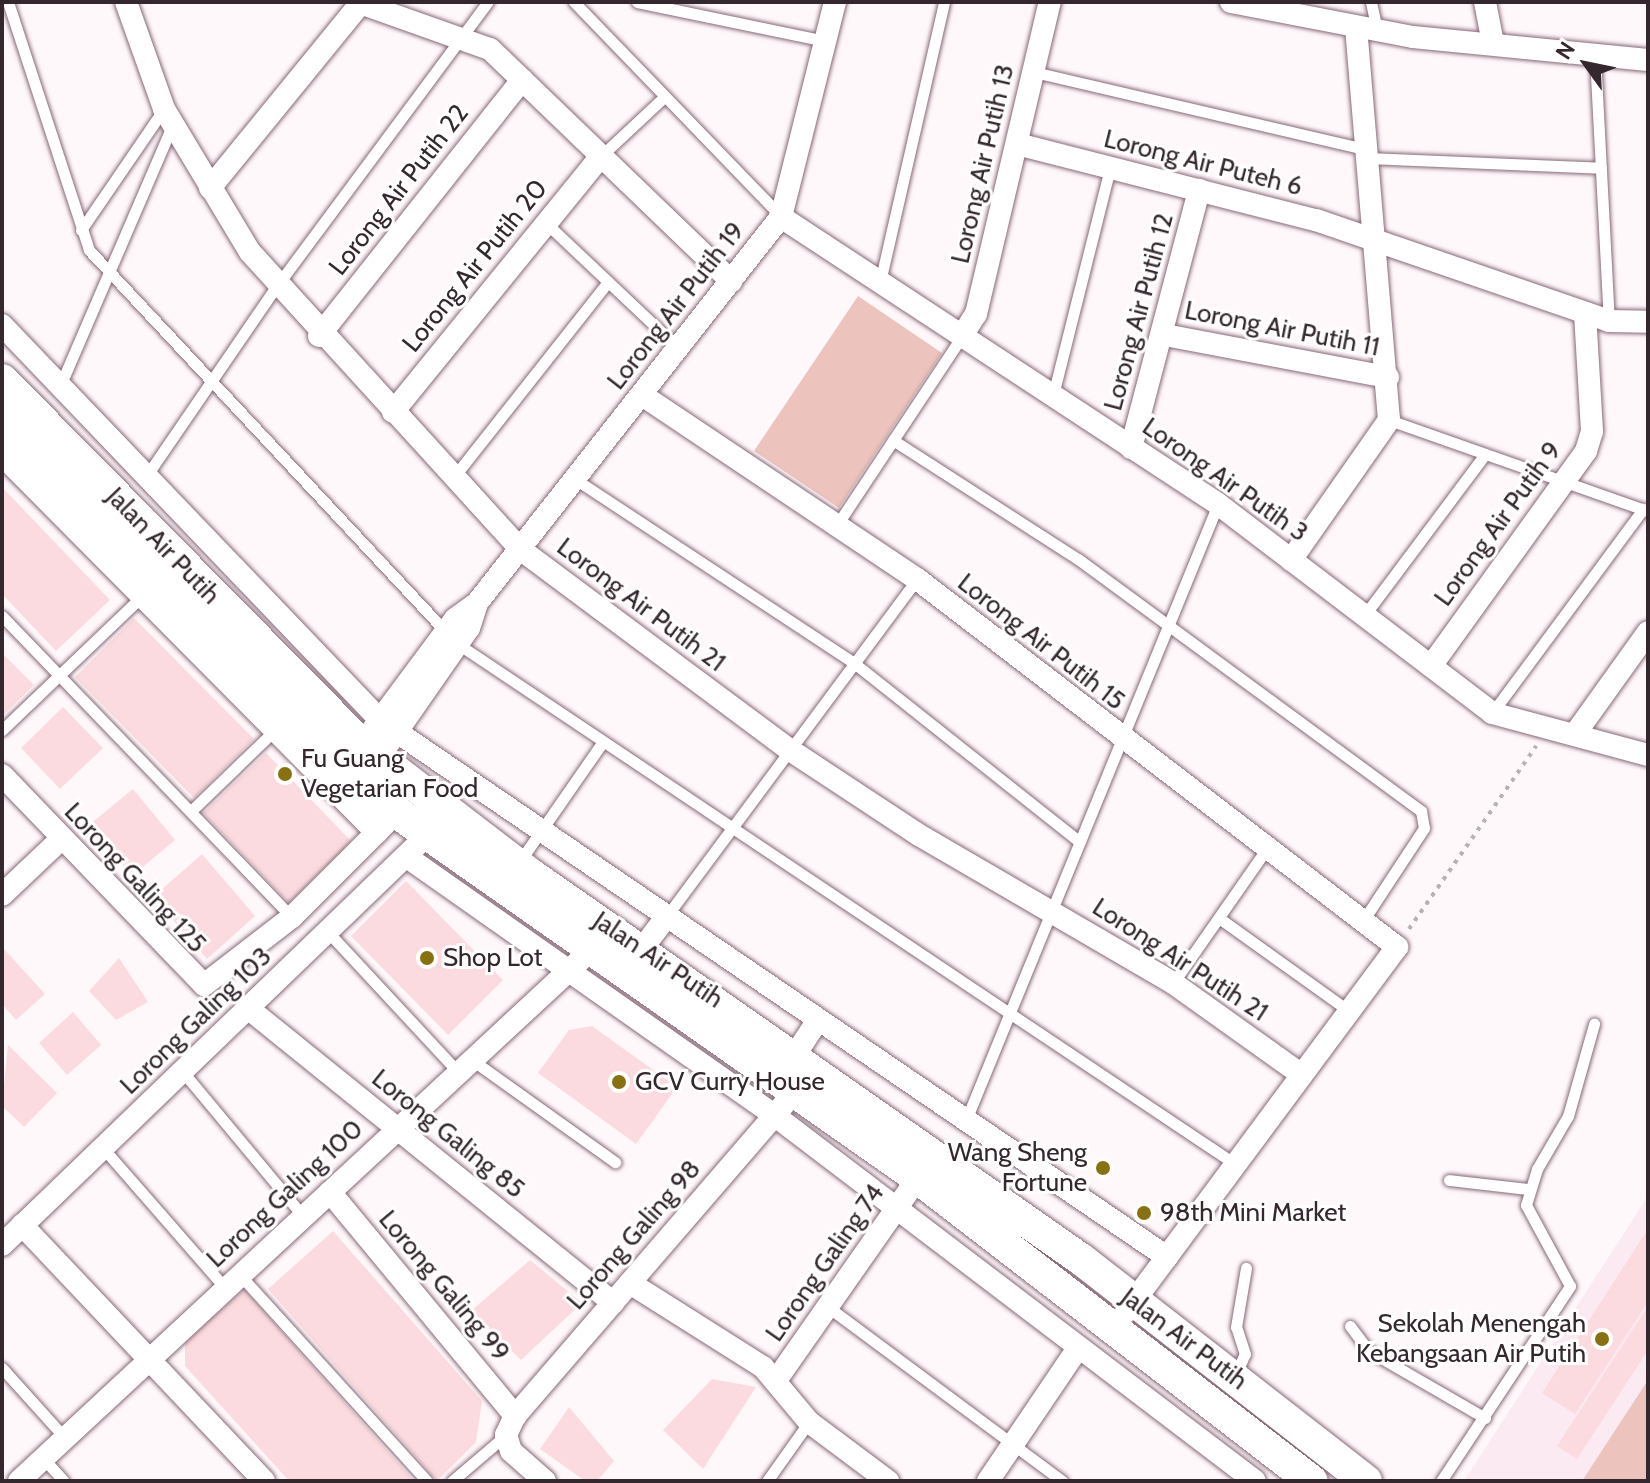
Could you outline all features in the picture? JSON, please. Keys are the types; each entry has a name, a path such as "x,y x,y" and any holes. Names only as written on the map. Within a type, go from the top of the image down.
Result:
{"street":[{"name":"Lorong Air Putih 21","path":"126,2 168,118 276,287 520,549 790,750 1051,912 1173,983 1302,1075"},
{"path":"210,188 359,2 490,49 731,281"},
{"name":"Lorong Air Putih 19","path":"370,751 477,603 781,217 835,2"},
{"name":"Lorong Air Putih 13","path":"962,336 976,314 1050,2"},
{"path":"1235,2 1366,28 1648,60"},
{"path":"1485,2 1493,43"},
{"path":"1291,560 1389,420 1388,377 1367,154 1366,28"},
{"name":"Lorong Air Putih 22","path":"319,336 522,80"},
{"name":"Lorong Air Puteh 6","path":"1017,144 1199,190 1374,241 1609,321 1648,322"},
{"name":"Lorong Air Putih 20","path":"393,412 601,156"},
{"name":"Lorong Air Putih 12","path":"1131,448 1165,335 1199,190"},
{"name":"Lorong Air Putih 3","path":"781,217 1218,504 1492,713 1648,755"},
{"name":"Lorong Air Putih 9","path":"1431,666 1563,481 1592,431 1585,313"},
{"path":"2,325 144,480 370,751 539,833 1167,1257"},
{"name":"Lorong Air Putih 11","path":"1165,335 1388,377"},
{"name":"Jalan Air Putih","path":"2,380 123,506 370,751 518,864 795,1055 1125,1313 1263,1441 1312,1481"},
{"name":"Lorong Air Putih 15","path":"642,395 917,579 1121,741 1397,947"},
{"name":"Jalan Air Putih","path":"2,420 282,724 370,751"},
{"path":"2,455 141,597 387,823"},
{"path":"123,506 144,480"},
{"path":"1575,734 1646,637"},
{"name":"Jalan Air Putih","path":"370,751 387,823 416,846 591,950 713,1054 795,1091 918,1178 1125,1313 1235,1377 1366,1481"},
{"name":"Lorong Galing 125","path":"2,775 198,983 219,980 292,917 387,823"},
{"path":"2,895 60,840"},
{"path":"416,846 567,973 713,1054 774,1115 895,1212 1078,1348 1243,1477 1263,1441"},
{"name":"Lorong Galing 103","path":"2,1245 416,846"},
{"path":"642,949 666,917"},
{"path":"1125,1313 1397,947"},
{"name":"Lorong Galing 100","path":"19,1481 591,950"},
{"name":"Lorong Galing 85","path":"249,1009 613,1303"},
{"path":"795,1055 818,1020"},
{"name":"Lorong Galing 98","path":"510,1426 795,1091"},
{"name":"Lorong Galing 74","path":"777,1379 918,1178"},
{"name":"Lorong Galing 99","path":"330,1192 510,1426 511,1451 545,1481"},
{"path":"22,1225 264,1481"},
{"path":"630,1283 777,1379 809,1422 882,1479"},
{"path":"988,1481 1078,1348"}],"lane":[{"path":"8,2 81,230 108,275 452,638 730,831 1235,1164"},
{"path":"144,480 276,287 488,2"},
{"path":"574,2 781,217"},
{"path":"637,2 827,41"},
{"path":"880,282 944,2"},
{"path":"1366,28 1371,2"},
{"path":"1595,56 1609,321"},
{"path":"1034,72 1367,154 1601,168"},
{"path":"601,156 664,97"},
{"path":"81,230 168,118"},
{"path":"59,387 108,275 168,118"},
{"path":"1053,396 1110,168"},
{"path":"546,223 678,348"},
{"path":"452,479 608,282"},
{"path":"837,525 962,336"},
{"path":"1389,420 1646,510 1492,713"},
{"path":"893,440 1078,559 1167,628 1421,811 1424,828 1363,921"},
{"path":"1364,616 1485,454"},
{"path":"575,479 854,663 1080,842"},
{"path":"966,1120 1218,504"},
{"path":"666,917 917,579"},
{"path":"2,730 141,597"},
{"path":"2,616 292,917"},
{"path":"191,811 282,724"},
{"path":"518,864 602,743"},
{"path":"1173,983 1265,851"},
{"path":"1219,918 1349,1011"},
{"path":"328,932 465,1066 615,1162"},
{"path":"1441,1481 1570,1286 1531,1220 1528,1189 1568,1116 1594,1024"},
{"path":"183,1072 303,1216"},
{"path":"103,1148 427,1481"},
{"path":"1449,1180 1528,1189"},
{"path":"1235,1377 1245,1354 1236,1327 1246,1268"},
{"path":"828,1307 1062,1481"},
{"path":"1350,1326 1369,1351 1416,1372 1485,1418"},
{"path":"2,1368 65,1438"},
{"path":"767,1481 809,1422"},
{"path":"452,1481 510,1426"},
{"path":"43,1458 64,1481"}],"path":[{"path":"1397,947 1549,727"}],"shaded area":[{"path":"858,296 942,353 839,508 754,451"},
{"name":"Sekolah Menengah Kebangsaan Air Putih","path":"1648,1196 1648,1481 1464,1481"},
{"path":"1648,1380 1648,1481 1582,1481"}],"building":[{"path":"2,487 110,600 56,651 2,594"},
{"path":"134,618 254,739 194,798 75,677"},
{"path":"2,653 34,685 4,714 2,712"},
{"path":"63,707 103,748 60,789 21,748"},
{"path":"266,753 352,842 289,903 203,813"},
{"path":"133,789 175,840 132,876 89,825"},
{"path":"202,854 255,916 207,959 153,897"},
{"name":"Shop Lot","path":"406,881 503,980 448,1035 351,936"},
{"path":"4,949 45,994 16,1020 2,1004"},
{"path":"119,958 148,1002 116,1020 89,991"},
{"path":"73,1012 101,1045 67,1075 39,1043"},
{"path":"592,1026 677,1087 636,1144 538,1073 569,1030"},
{"path":"8,1045 57,1093 24,1127 2,1106"},
{"path":"1648,1229 1648,1302 1575,1414 1542,1393"},
{"path":"333,1231 482,1401 476,1442 437,1481 268,1289"},
{"path":"530,1260 582,1303 521,1360 471,1311"},
{"path":"244,1289 414,1481 289,1481 185,1366 185,1342"},
{"path":"1648,1306 1648,1350 1577,1459 1557,1446"},
{"path":"712,1379 756,1387 703,1469 663,1430"},
{"path":"569,1407 614,1461 597,1481 585,1481 540,1449"}],"place":[{"name":"Fu Guang Vegetarian Food","path":"285,774"},
{"name":"Shop Lot","path":"427,958"},
{"name":"GCV Curry House","path":"619,1082"},
{"name":"Wang Sheng Fortune","path":"1103,1168"},
{"name":"98th Mini Market","path":"1144,1213"},
{"name":"Sekolah Menengah Kebangsaan Air Putih","path":"1602,1339"}]}
